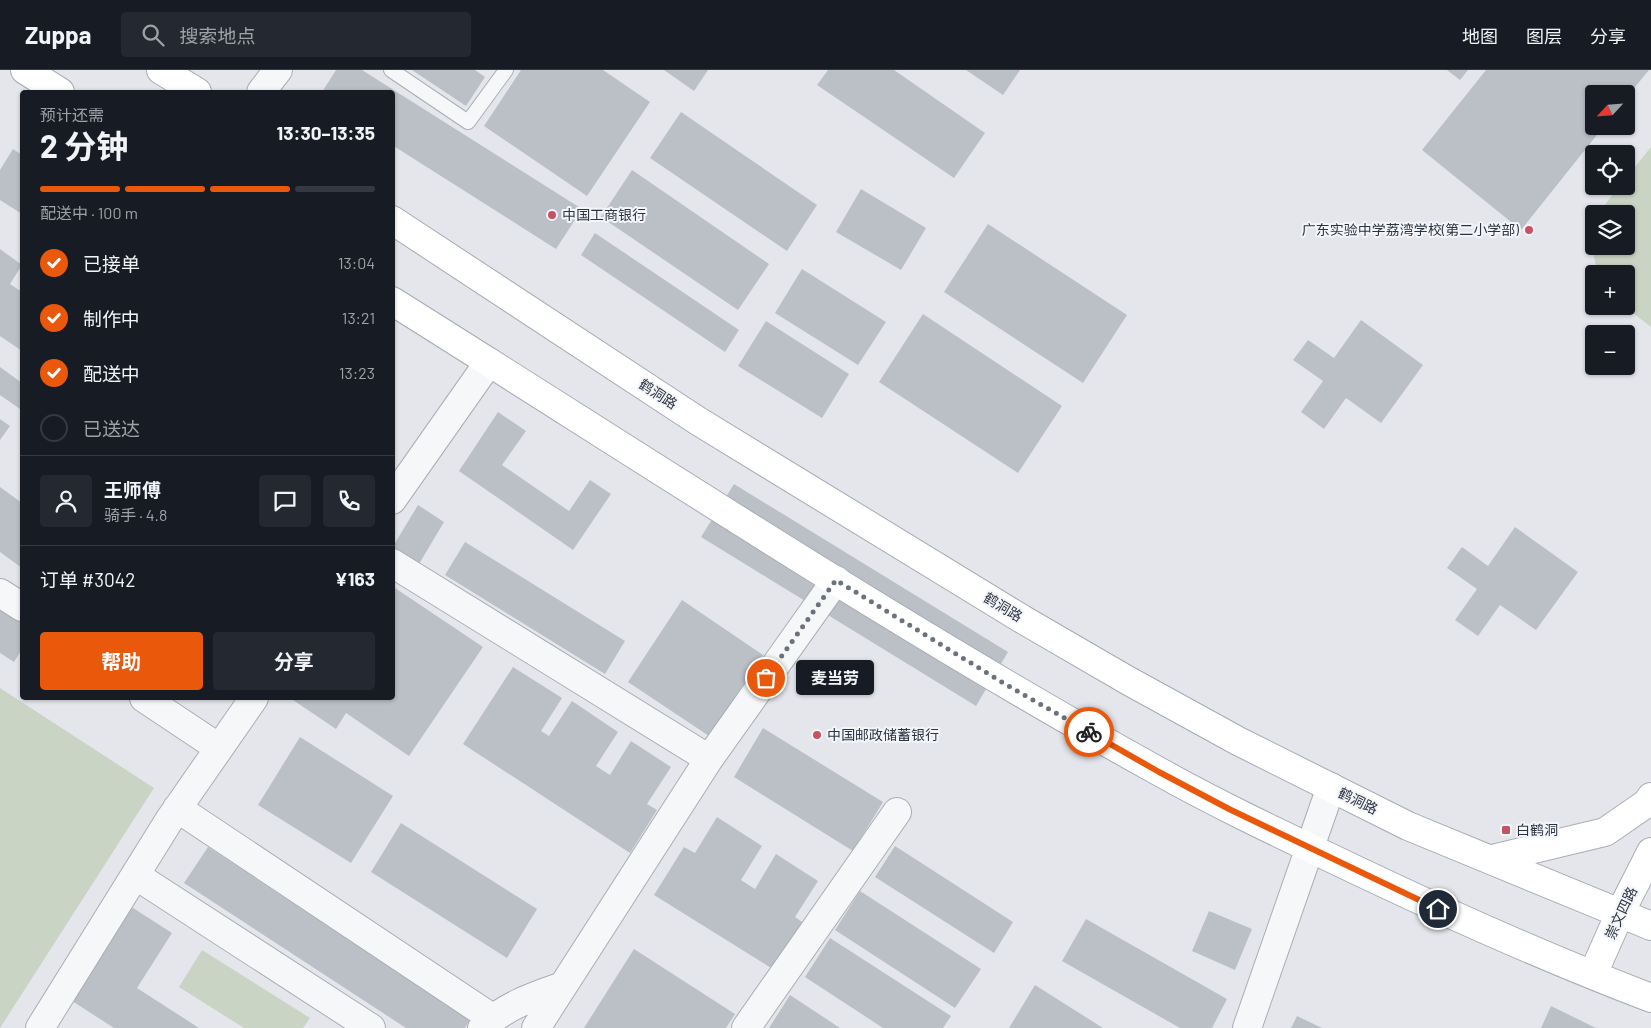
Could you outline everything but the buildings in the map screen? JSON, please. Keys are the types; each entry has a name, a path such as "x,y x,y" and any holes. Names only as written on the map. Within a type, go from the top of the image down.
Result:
{"main road":[{"path":"25,70 57,90"},
{"path":"160,70 193,90"},
{"name":"鹤洞路","path":"395,222 698,420 1022,619 1127,680 1238,741 1408,826 1651,926"},
{"path":"395,304 1005,684 1159,772 1229,809 1455,917 1564,964 1651,998"},
{"path":"1492,859 1605,832 1647,803 1651,797"},
{"name":"崇文四路","path":"1593,974 1620,913 1651,852"}],"street":[{"path":"263,90 278,70"},
{"path":"395,496 489,362"},
{"path":"395,565 709,759"},
{"path":"536,1028 709,759 836,580"},
{"path":"0,593 20,606"},
{"path":"147,700 219,748"},
{"path":"40,1028 177,808 253,700"},
{"path":"1247,1028 1331,788"},
{"path":"177,808 487,1023 520,1002 564,986"},
{"path":"746,1028 897,812"},
{"path":"135,875 371,1028"}],"lane":[{"path":"391,70 468,122 506,70"}],"green space":[{"path":"1651,147 1651,327 1635,315 1635,265 1596,265 1593,255 1635,255 1635,205 1605,205 1612,195 1635,195 1635,167"},
{"path":"0,688 154,788 0,1028"},
{"path":"202,950 310,1018 303,1028 244,1028 179,987"}],"way so far":[{"path":"766,678 836,580 1005,684 1089,732"}],"place":[{"name":"中国工商银行","path":"552,215"},
{"name":"广东实验中学荔湾学校(第二小学部)","path":"1529,230"},
{"name":"麦当劳","path":"766,678"},
{"name":"中国邮政储蓄银行","path":"817,735"},
{"name":"白鹤洞","path":"1506,830"}],"route":[{"path":"1089,732 1229,809 1438,909"}]}
